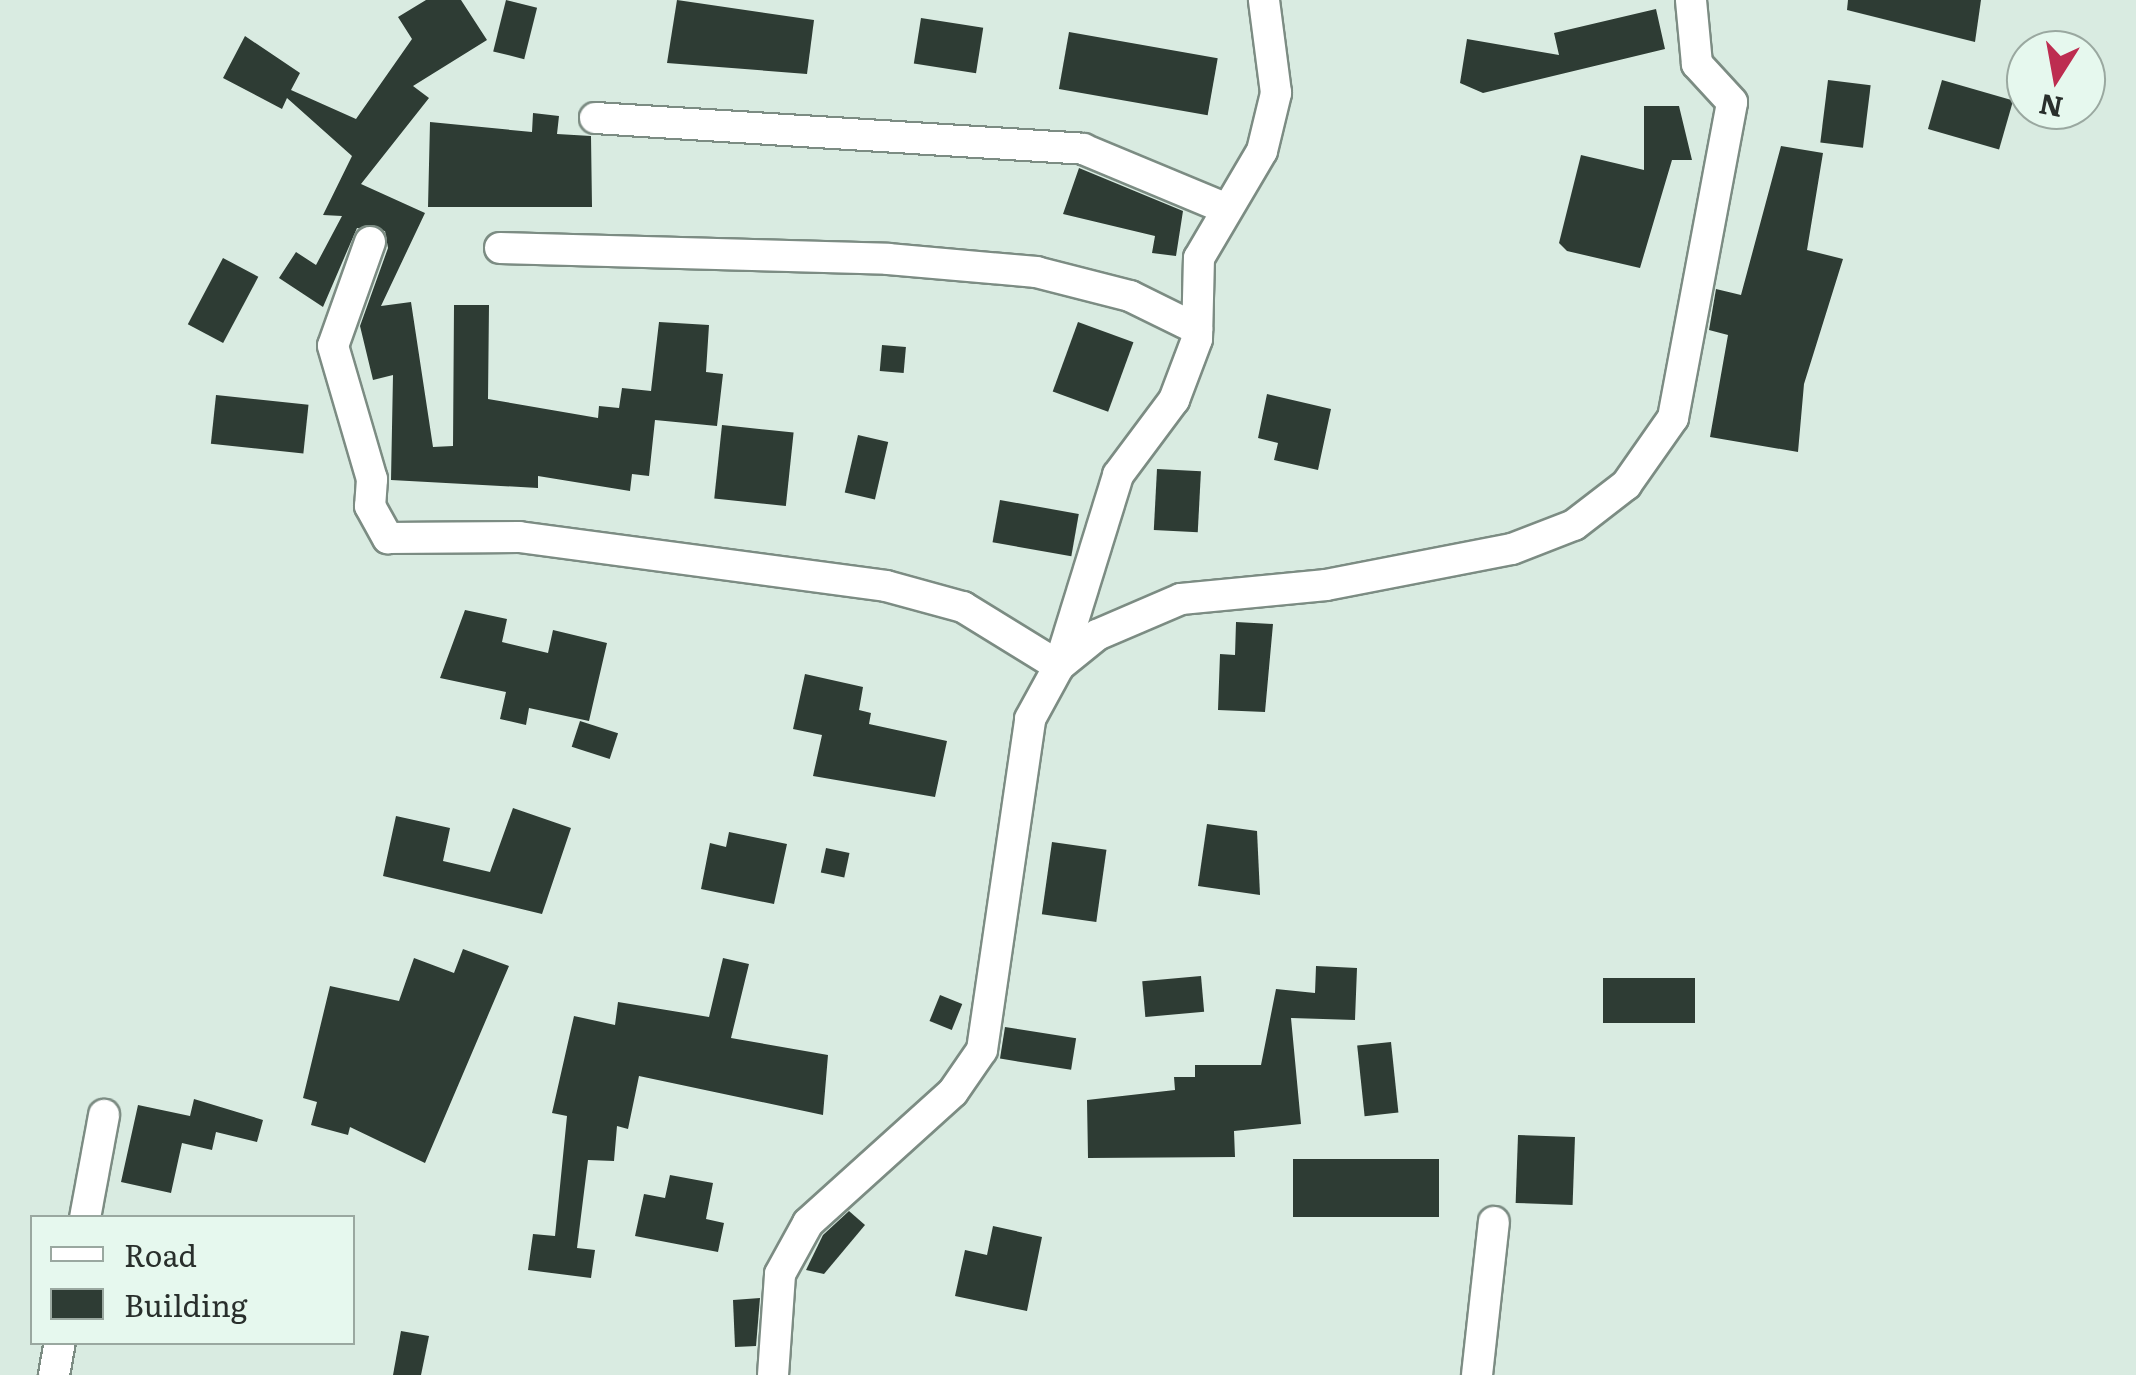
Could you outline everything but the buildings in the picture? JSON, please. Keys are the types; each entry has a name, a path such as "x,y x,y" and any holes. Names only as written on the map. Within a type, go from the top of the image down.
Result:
{"street":[{"path":"773,1375 780,1274 808,1224 953,1092 982,1050 1030,719 1059,666 1082,570 1118,475 1174,400 1197,328 1199,258 1222,207 1262,151 1276,93 1264,0"},
{"path":"1059,666 1097,635 1181,599 1326,584 1512,549 1574,524 1626,485 1673,418 1732,102 1697,64 1691,0"},
{"path":"595,118 1083,149 1222,207"},
{"path":"370,242 333,346 372,478 370,506 388,538 520,538 886,586 963,607 1059,666"},
{"path":"500,248 1036,272 1130,296 1197,328"},
{"path":"85,1215 104,1116"},
{"path":"1477,1375 1494,1222"},
{"path":"54,1375 59,1345"}]}
